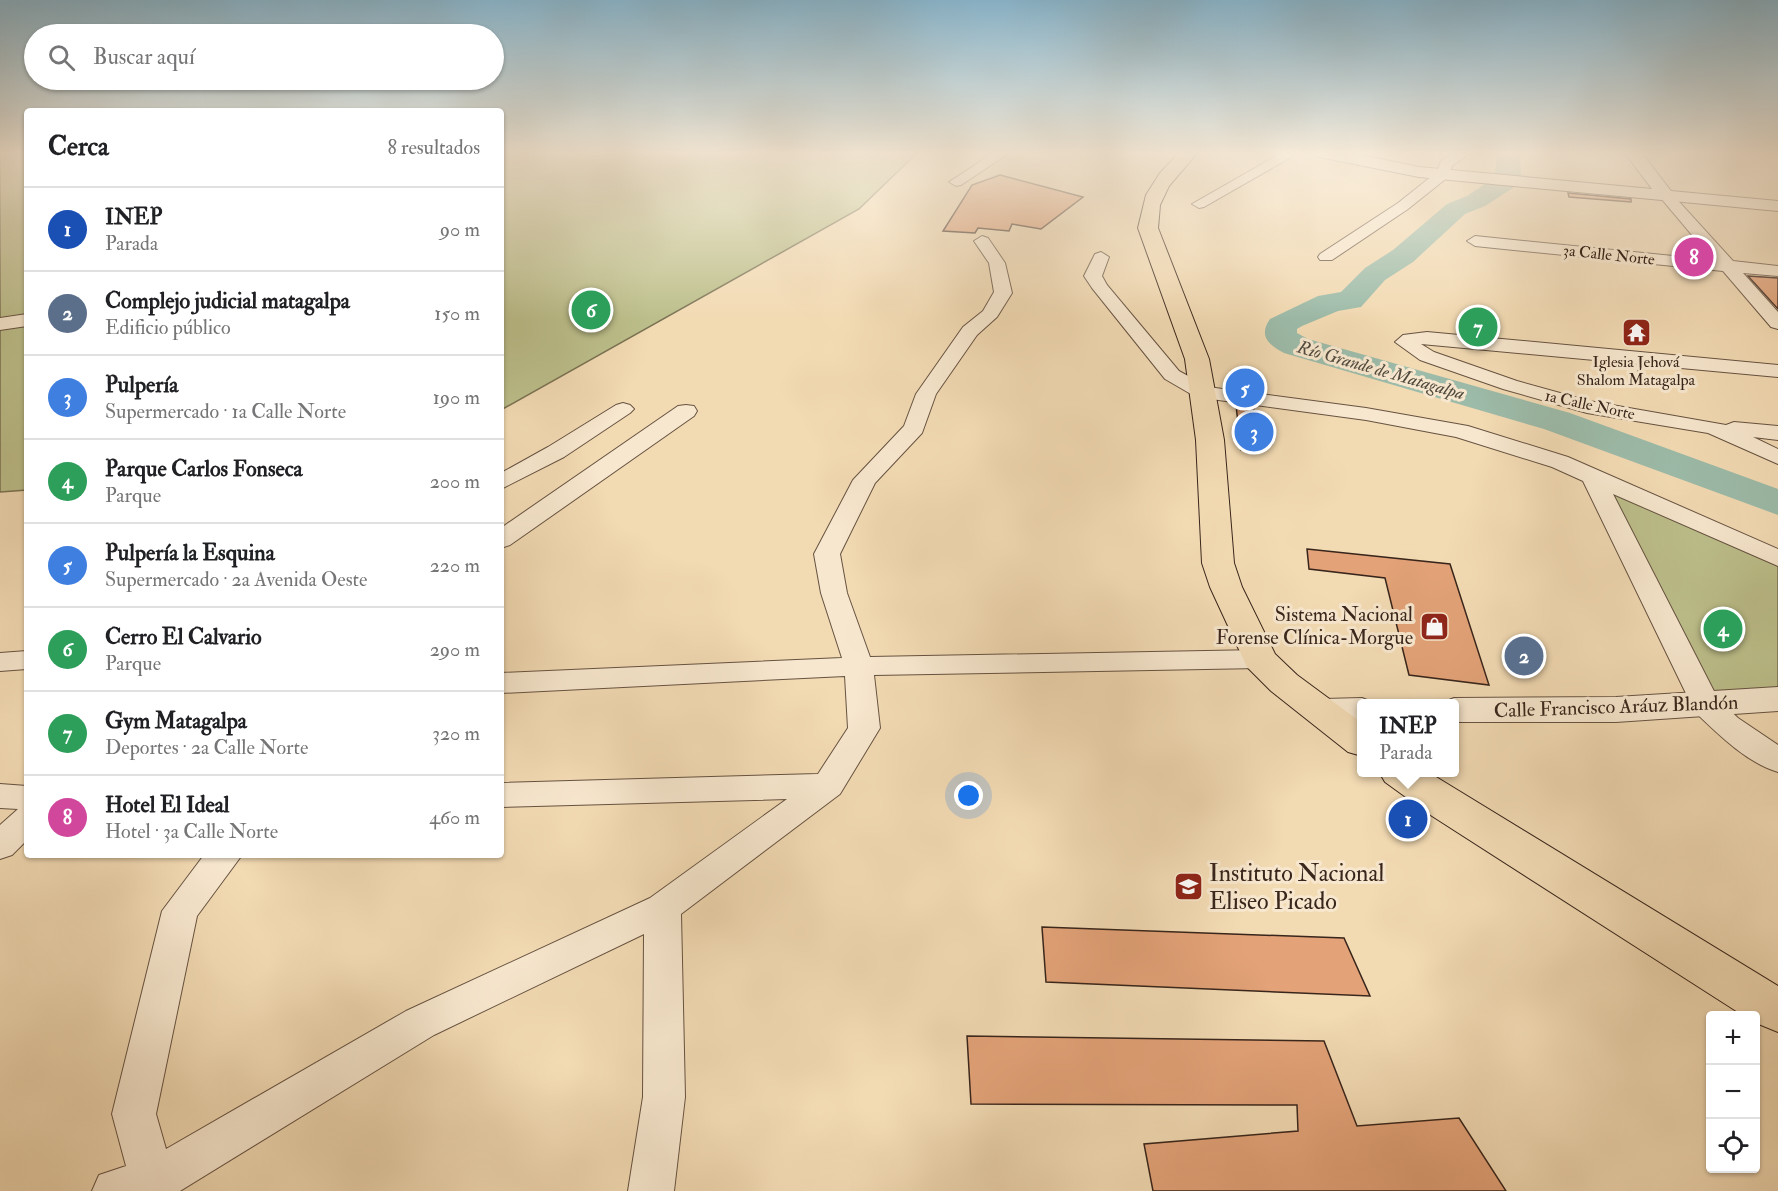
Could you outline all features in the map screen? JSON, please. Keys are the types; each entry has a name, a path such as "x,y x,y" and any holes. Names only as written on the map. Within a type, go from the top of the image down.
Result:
{"main road":[{"path":"1150,208 1148,228 1192,343 1203,393 1210,440 1218,563 1226,587 1260,659 1284,682 1351,725"},
{"path":"1406,777 1446,805 1778,1011"}],"street":[{"path":"1326,257 1401,208"},
{"path":"1676,208 1731,267 1778,323"},
{"path":"222,858 180,911 134,1114 140,1188 420,1023 663,908 828,786 864,728 859,666 834,593 827,555 865,480 914,428 926,394 970,331 991,313 994,303 1003,293 997,263 982,241"},
{"name":"3a Calle Norte","path":"1475,241 1778,271"},
{"path":"1101,257 1094,276 1101,288 1172,375 1203,393 1366,414 1460,431 1522,448 1778,558"},
{"path":"0,324 24,320"},
{"name":"1a Calle Norte","path":"1778,371 1427,338 1410,339 1405,342 1427,357 1510,385 1576,404 1713,427 1778,457"},
{"path":"504,480 555,452 623,409"},
{"path":"504,538 686,411"},
{"path":"1713,427 1778,433"},
{"path":"1594,479 1716,715 1778,761"},
{"path":"504,683 859,666 1260,659"},
{"path":"0,662 24,660"},
{"name":"Calle Francisco Aráuz Blandón","path":"1459,727 1716,715 1778,699"},
{"name":"Calle Francisco Aráuz Blandón","path":"1459,710 1716,715 1778,722"},
{"path":"504,795 828,786"},
{"path":"0,796 24,798"},
{"path":"0,846 24,822"},
{"path":"651,1191 664,1097 663,908"}],"green space":[{"path":"0,208 24,208 24,490 0,492"},
{"path":"504,208 860,208 504,408"},
{"path":"1594,479 1778,560 1778,699 1706,705"}],"building":[{"path":"958,208 1069,208 1041,229 1012,224 1009,231 978,228 975,233 943,231"},
{"path":"1748,276 1778,278 1778,309"},
{"path":"1236,405 1254,407 1253,422 1268,424 1272,444 1251,442 1251,450 1241,450"},
{"name":"Sistema Nacional Forense Clínica-Morgue","path":"1307,549 1450,564 1489,685 1409,675 1385,578 1309,569"},
{"path":"1042,927 1344,938 1370,996 1046,982"},
{"path":"967,1036 1324,1041 1357,1126 1459,1118 1506,1191 1153,1191 1144,1144 1298,1131 1297,1105 971,1104"}],"waterway":[{"name":"Río Grande de Matagalpa","path":"1460,208 1403,256 1375,274 1350,300 1329,303 1318,310 1291,319 1281,326 1281,338 1296,346 1557,421 1778,503"}],"place":[{"name":"Hotel El Ideal","path":"1694,257"},
{"name":"Cerro El Calvario","path":"591,310"},
{"name":"Gym Matagalpa","path":"1478,327"},
{"name":"Iglesia Jehová Shalom Matagalpa","path":"1636,333"},
{"name":"Pulpería la Esquina","path":"1245,388"},
{"name":"Pulpería","path":"1254,432"},
{"name":"Sistema Nacional Forense Clínica-Morgue","path":"1434,626"},
{"name":"Parque Carlos Fonseca","path":"1723,629"},
{"name":"Complejo judicial matagalpa","path":"1524,656"},
{"name":"INEP","path":"1408,819"},
{"name":"Instituto Nacional Eliseo Picado","path":"1188,887"}]}
